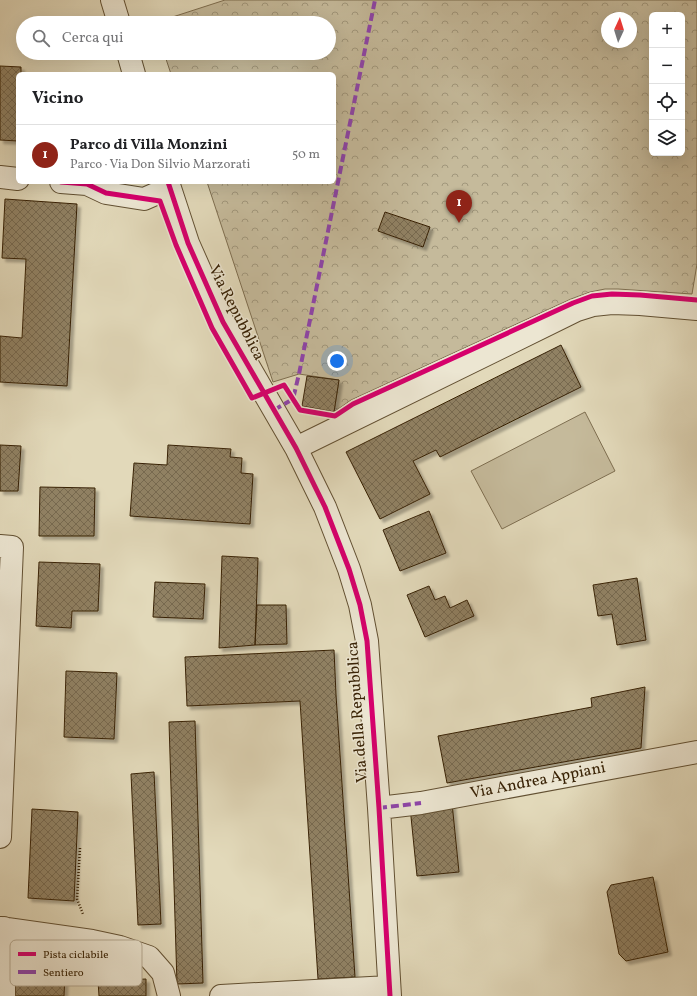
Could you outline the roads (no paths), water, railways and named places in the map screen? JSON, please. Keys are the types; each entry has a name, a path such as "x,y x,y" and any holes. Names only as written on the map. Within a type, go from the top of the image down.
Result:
{"street":[{"path":"112,0 117,16"},
{"path":"130,60 133,72"},
{"path":"0,178 16,179"},
{"path":"88,184 106,193 144,199 168,185"},
{"name":"Via Repubblica","path":"168,185 188,243 223,322 296,448"},
{"path":"296,448 577,310 593,305 612,303 697,309"},
{"name":"Via della Repubblica","path":"296,448 325,507 349,569 360,605 367,642 379,808 389,992"},
{"path":"0,546 12,547 0,837"},
{"name":"Via Andrea Appiani","path":"379,808 421,803 697,752"},
{"path":"4,996 2,928 85,940"},
{"path":"142,954 150,957 162,973 169,996"},
{"path":"221,996 389,992"}],"place":[{"name":"Parco di Villa Monzini","path":"459,223"}]}
